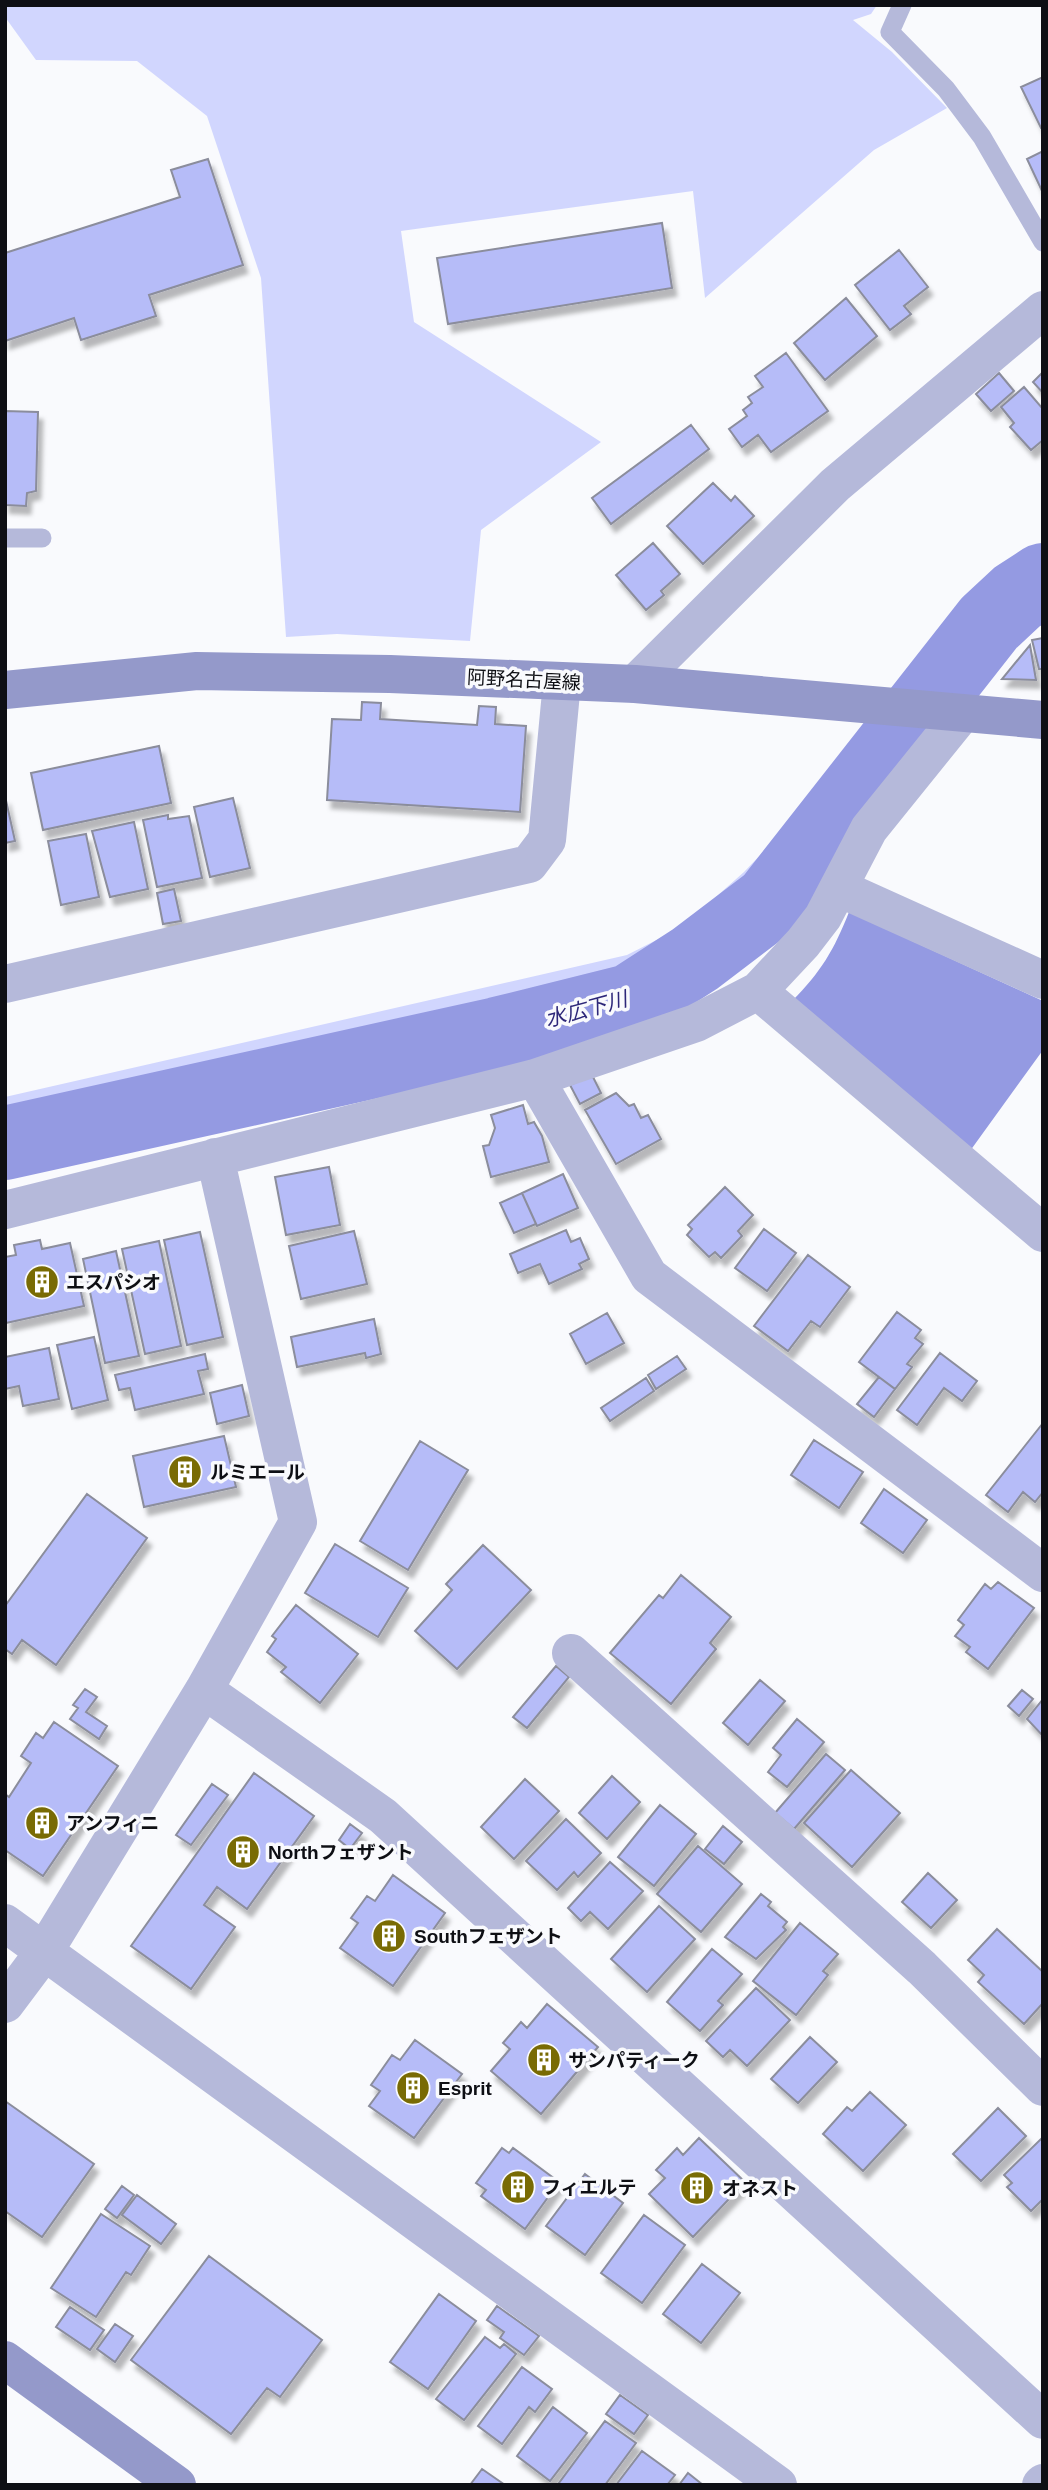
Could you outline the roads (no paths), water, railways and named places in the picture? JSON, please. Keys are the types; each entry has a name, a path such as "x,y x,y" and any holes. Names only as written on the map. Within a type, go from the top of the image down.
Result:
{"main road":[{"name":"阿野名古屋線","path":"5,690 197,671 390,674 635,684 1043,720"},
{"path":"5,2360 177,2485"}],"street":[{"path":"635,684 835,485 1043,310"},
{"path":"5,984 529,864 547,840 562,682"},
{"path":"5,1210 535,1078 696,1023 758,991 803,943 823,917 869,829 955,714"},
{"path":"839,888 1043,980"},
{"path":"758,991 1043,1233"},
{"path":"535,1078 649,1276 1043,1573"},
{"path":"5,2004 44,1952 204,1690 298,1522 215,1157"},
{"path":"571,1653 922,1968 1043,2087"},
{"path":"204,1690 383,1816 1043,2420"},
{"path":"5,1923 778,2485"}],"lane":[{"path":"902,5 890,32 946,89 982,136 1043,243"},
{"path":"5,538 42,538"}],"water":[{"path":"849,912 1043,1001 1043,1050 970,1151 792,1001 826,960"}],"waterway":[{"name":"水広下川","path":"5,1143 497,1034 630,1001 695,959 770,902 989,623 1017,597 1043,580"}],"place":[{"name":"エスパシオ","path":"42,1282"},
{"name":"ルミエール","path":"185,1472"},
{"name":"アンフィニ","path":"42,1823"},
{"name":"Northフェザント","path":"243,1852"},
{"name":"Southフェザント","path":"389,1936"},
{"name":"サンパティーク","path":"544,2060"},
{"name":"Esprit","path":"413,2088"},
{"name":"フィエルテ","path":"518,2187"},
{"name":"オネスト","path":"697,2188"}]}
